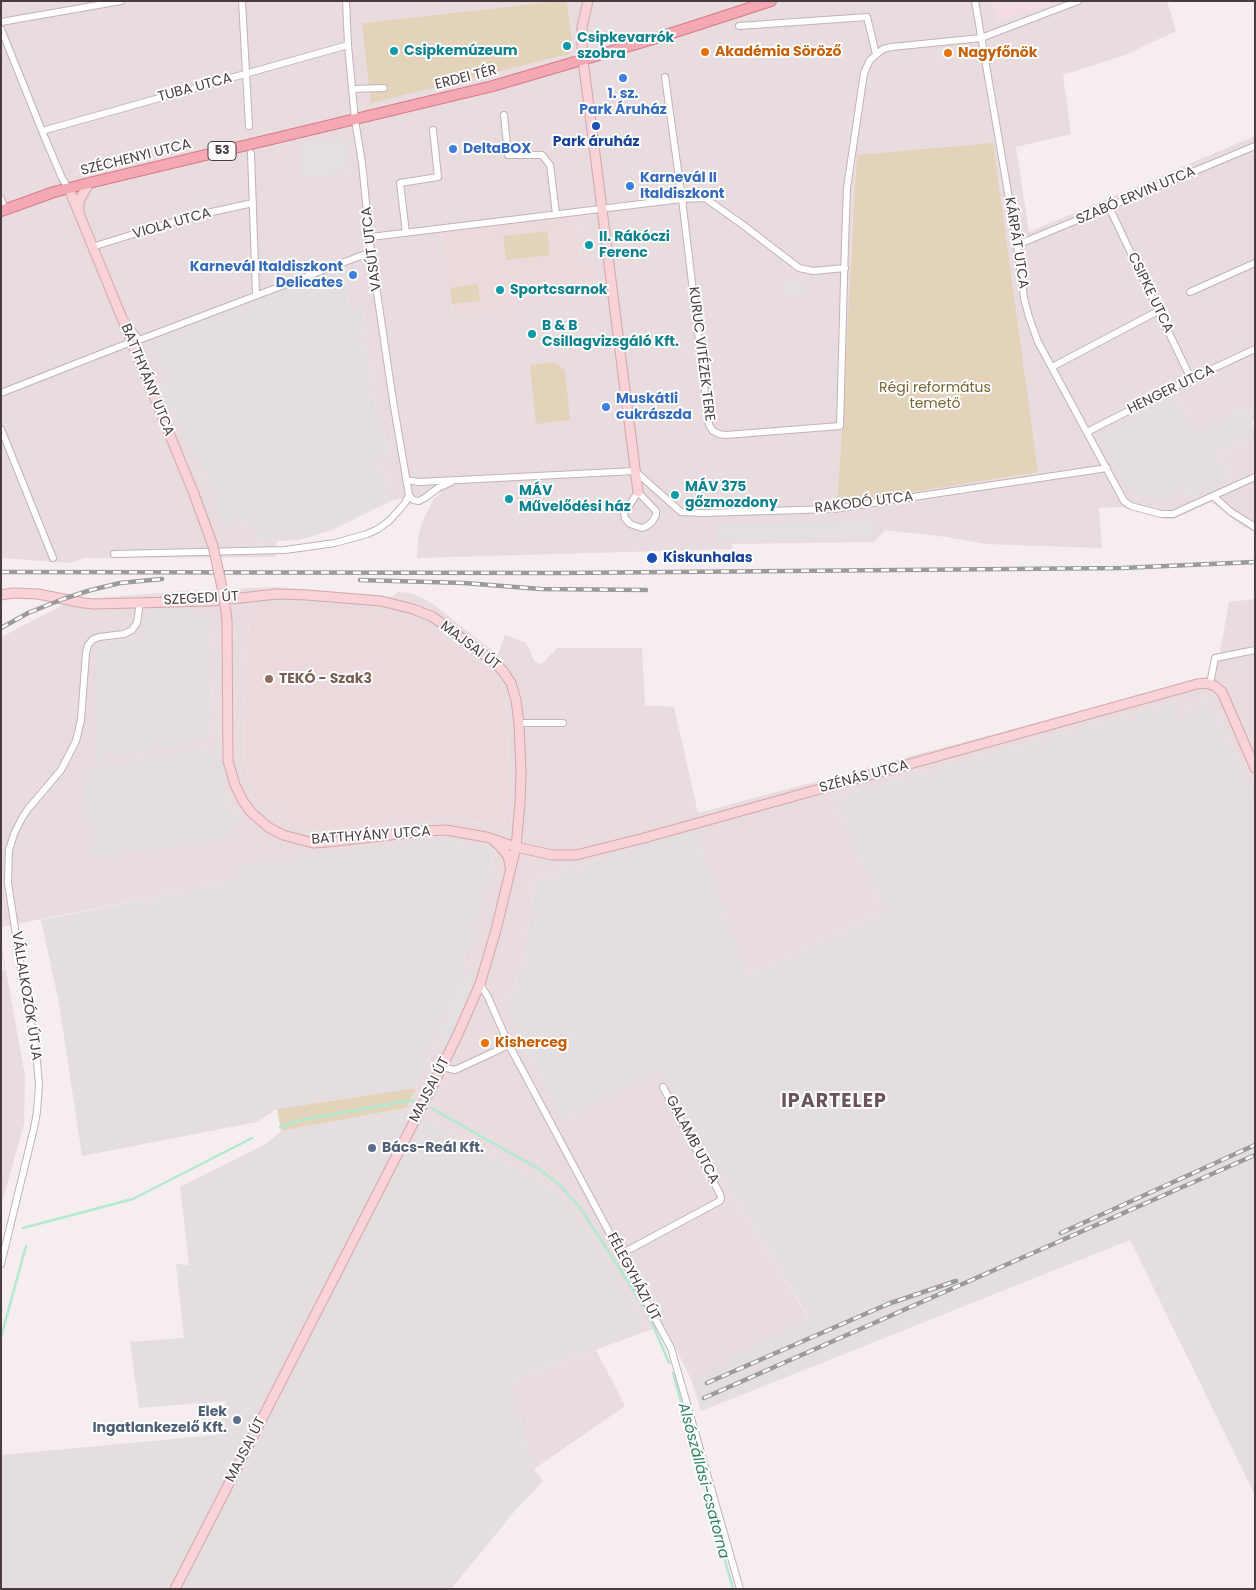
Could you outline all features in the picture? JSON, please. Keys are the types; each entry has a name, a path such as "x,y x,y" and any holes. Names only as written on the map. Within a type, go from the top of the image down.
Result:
{"main road":[{"path":"588,1 582,37 583,60 638,492"},
{"name":"53","path":"583,60 771,1"},
{"name":"ERDEI TÉR","path":"355,120 493,86 583,60"},
{"name":"SZÉCHENYI UTCA","path":"69,189 355,120"},
{"path":"79,214 79,201 89,183"},
{"name":"53","path":"3,210 54,192 69,189"},
{"name":"BATTHYÁNY UTCA","path":"69,189 121,316 135,341 213,546 222,585 227,620 228,761 237,791 243,801 258,819 268,827 283,835 313,842 446,830 486,837 516,847"},
{"name":"SZEGEDI ÚT","path":"1,595 12,593 38,594 84,604 213,601 262,595 292,594 381,601 402,606"},
{"name":"MAJSAI ÚT","path":"175,1589 458,1034 480,984 496,930 516,847 520,788 519,723 516,700 511,683 498,665 433,617 402,606"},
{"name":"SZÉNÁS UTCA","path":"516,847 552,856 576,855 663,833 1197,684 1210,684"},
{"path":"1210,684 1222,692 1255,768"},
{"path":"486,837 505,851 510,860 510,870"}],"street":[{"path":"1,22 121,1"},
{"path":"242,1 250,126"},
{"name":"VASÚT UTCA","path":"346,1 355,120 371,237 371,252 409,495"},
{"name":"KÁRPÁT UTCA","path":"975,1 1017,245 1024,298 1029,317 1038,342 1126,504 1161,514 1173,514 1255,478"},
{"path":"740,26 868,17 876,54 883,49 892,47 981,38 1077,1"},
{"name":"BATTHYÁNY UTCA","path":"1,30 62,178 69,189"},
{"name":"TUBA UTCA","path":"42,131 348,45"},
{"name":"KURUC VITÉZEK TERE","path":"665,77 709,425 716,433 726,435 840,426 847,188 864,73 870,60 876,54"},
{"path":"353,89 384,88"},
{"path":"504,115 508,155 542,155 550,165 556,214"},
{"path":"406,233 400,183 438,177 433,130"},
{"name":"SZABÓ ERVIN UTCA","path":"1017,245 1255,146"},
{"path":"250,154 256,294"},
{"path":"371,237 705,198 743,224 800,268 813,271 844,268"},
{"path":"1,199 3,210"},
{"name":"VIOLA UTCA","path":"92,247 190,217 253,203"},
{"name":"CSIPKE UTCA","path":"1109,207 1191,379"},
{"path":"1,393 256,294 371,252"},
{"path":"1190,292 1255,263"},
{"path":"1052,367 1158,311"},
{"name":"HENGER UTCA","path":"1087,432 1191,379 1255,350"},
{"path":"1,429 53,558"},
{"name":"RAKODÓ UTCA","path":"636,471 677,510 685,513 833,509 1107,468"},
{"path":"406,480 419,482 636,471"},
{"path":"114,554 285,550 335,544 378,529 400,510 409,495 413,500 419,501 445,484 465,480"},
{"path":"638,492 656,511 652,522 642,528 630,524 624,514 638,492"},
{"path":"1213,496 1231,512 1255,527"},
{"name":"VÁLLALKOZÓK ÚTJA","path":"1,1264 34,1128 39,1085 36,1050 8,883 9,850 22,818 61,770 76,740 81,720 88,645 92,640 99,637 124,634 132,630 137,623 140,602"},
{"path":"1210,684 1216,658 1255,650"},
{"path":"519,723 563,723"},
{"name":"FÉLEGYHÁZI ÚT","path":"480,984 488,997 509,1045 675,1356 740,1589"},
{"path":"442,1067 455,1070 509,1045"},
{"name":"GALAMB UTCA","path":"621,1254 720,1201 721,1198 664,1087"}],"shaded area":[{"path":"1,1 559,1 362,23 573,49 567,1 992,1 998,20 1064,1 1167,1 1176,31 1125,55 1063,75 1071,134 1016,147 1029,232 1255,136 1255,409 1247,411 1245,407 1196,430 1177,394 1160,502 1181,494 1197,497 1231,481 1219,454 1255,437 1255,532 1244,527 1211,502 1174,519 1167,519 1121,507 1099,508 1102,548 986,544 885,530 874,542 732,544 732,549 417,558 418,537 423,520 434,499 442,492 393,500 380,462 390,455 371,387 363,305 349,307 345,266 149,343 164,378 158,382 226,528 247,523 251,535 257,539 277,541 275,557 85,558 70,563 1,558","holes":["575,215 580,262 569,282 568,276 564,276 565,289 523,295 523,299 505,302 506,311 453,317 443,231","842,427 1038,472 837,503"]},
{"path":"992,1 1064,1 998,20"},
{"path":"345,139 349,172 302,177 299,145"},
{"path":"575,215 580,262 591,261 593,280 569,283 568,276 564,276 565,289 523,295 523,299 506,302 507,311 453,317 442,231"},
{"path":"345,266 349,306 363,305 371,387 390,455 380,463 393,500 332,530 299,540 277,541 257,539 251,535 246,523 226,529 158,382 164,378 148,342"},
{"path":"804,279 805,294 784,296 783,280"},
{"path":"1176,393 1196,429 1246,407 1248,411 1255,409 1255,420 1252,421 1255,437 1219,454 1231,482 1197,497 1181,494 1161,502 1127,492 1099,435"},
{"path":"872,521 872,525 875,525 876,537 716,541 715,524"},
{"path":"278,587 392,597 398,592 410,593 434,605 498,655 505,635 526,643 535,662 542,664 557,648 642,648 645,705 674,707 698,813 1208,677 1212,655 1220,653 1229,602 1255,599 1255,799 1210,697 1179,715 1172,702 832,798 883,911 748,976 694,827 536,880 522,963 506,1009 563,1122 662,1072 704,1151 808,1317 691,1379 664,1325 650,1330 607,1257 575,1209 549,1186 406,1108 465,969 464,953 487,891 493,857 487,845 439,839 238,865 238,878 183,891 1,927 1,637 63,605 81,599 186,591","holes":["258,606 408,615 490,669 505,694 511,828 465,818 441,818 324,830 299,825 285,802 274,799 267,800 248,777 244,753 249,617 258,617","209,617 211,719 208,740 96,645","222,744 227,802 243,822 232,824 81,770"]},
{"path":"331,604 408,615 490,669 505,694 511,828 465,818 441,818 324,830 312,829 287,821 284,802 274,799 258,802 248,777 244,753 249,617 258,616 258,605"},
{"path":"189,605 203,617 209,616 211,719 208,740 96,761 96,645 140,634 148,608"},
{"path":"1210,697 1255,799 1255,1495 1130,1240 701,1411 691,1379 808,1316 704,1151 662,1073 563,1122 506,1009 522,963 536,880 694,827 748,976 883,911 832,798 1172,702 1179,715"},
{"path":"222,744 227,802 243,822 232,825 234,838 94,859 80,770"},
{"path":"439,839 487,845 493,857 487,891 472,950 464,953 465,969 416,1088 277,1109 257,1122 82,1156 59,1003 41,920 238,878 237,865 410,841"},
{"path":"1,942 25,1076 24,1124 1,1207 1,972 5,970"},
{"path":"465,971 476,976 447,1046 442,1046 437,1043"},
{"path":"406,1108 549,1186 575,1209 607,1257 650,1330 510,1381 534,1469 543,1481 514,1512 451,1589 1,1589 1,1455 217,1435 226,1401 139,1408 130,1342 184,1338 176,1264 189,1265 180,1187 266,1144 281,1131"},
{"path":"596,1350 625,1406 534,1469 510,1381"}],"green space":[{"path":"567,1 573,49 569,54 371,103 362,23"},
{"name":"Régi református temető","path":"993,143 1038,472 837,504 857,155"},
{"path":"547,231 550,255 506,260 503,236"},
{"path":"478,284 480,301 452,304 450,288"},
{"path":"554,362 565,370 570,420 536,424 530,365"},
{"path":"416,1088 406,1108 281,1131 277,1109"}],"waterway":[{"name":"Alsószállási-csatorna","path":"280,1127 301,1120 414,1100"},
{"name":"Alsószállási-csatorna","path":"431,1108 539,1169 560,1185 581,1209 648,1313 669,1363"},
{"name":"Alsószállási-csatorna","path":"23,1228 133,1199 252,1138"},
{"path":"1,1337 26,1246"},
{"name":"Alsószállási-csatorna","path":"673,1373 733,1589"}],"railway":[{"path":"1,572 561,573 1122,568 1255,562"},
{"path":"1,628 28,613 91,590 120,583 162,579"},
{"path":"360,580 464,583 541,589 646,590"},
{"path":"1061,1233 1255,1145"},
{"path":"704,1398 1255,1155"},
{"path":"707,1383 888,1304 956,1281"}],"place":[{"name":"Csipkevarrók szobra","path":"567,46"},
{"name":"Csipkemúzeum","path":"394,51"},
{"name":"Akadémia Söröző","path":"705,52"},
{"name":"Nagyfőnök","path":"948,53"},
{"name":"1. sz. Park Áruház","path":"623,78"},
{"name":"Park áruház","path":"596,126"},
{"name":"DeltaBOX","path":"453,149"},
{"name":"Karnevál II Italdiszkont","path":"630,186"},
{"name":"II. Rákóczi Ferenc","path":"589,245"},
{"name":"Karnevál Italdiszkont Delicates","path":"353,275"},
{"name":"Sportcsarnok","path":"500,290"},
{"name":"B & B Csillagvizsgáló Kft.","path":"532,334"},
{"name":"Muskátli cukrászda","path":"606,407"},
{"name":"MÁV 375 gőzmozdony","path":"675,495"},
{"name":"MÁV Művelődési ház","path":"509,499"},
{"name":"Kiskunhalas","path":"652,558"},
{"name":"TEKÓ - Szak3","path":"269,679"},
{"name":"Kisherceg","path":"485,1043"},
{"name":"Bács-Reál Kft.","path":"372,1148"},
{"name":"Elek Ingatlankezelő Kft.","path":"237,1420"}],"district":[{"name":"IPARTELEP","path":"834,1102"}]}
